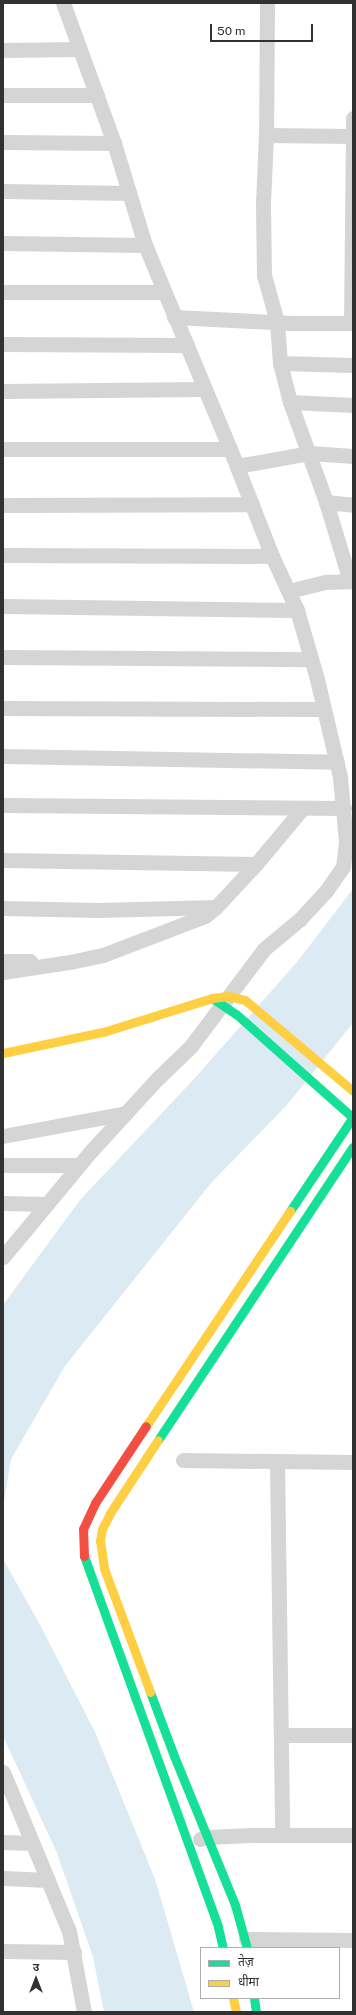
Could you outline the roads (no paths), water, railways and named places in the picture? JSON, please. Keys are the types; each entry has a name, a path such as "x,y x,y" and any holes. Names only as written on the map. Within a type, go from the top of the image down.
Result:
{"street":[{"path":"3,1257 10,1241 47,1204 78,1165 156,1079 191,1046 221,1000 264,949 300,919 326,891 343,867 346,841 344,808 337,762 311,658 297,610 272,556 237,466 145,245 114,143 63,3"},
{"path":"267,3 266,135 262,256 264,275 277,322 280,363 290,402 326,502 346,544 352,581 326,582 289,591"},
{"path":"3,50 79,49"},
{"path":"3,95 97,96"},
{"path":"174,317 277,322 352,323 353,118"},
{"path":"266,135 353,136"},
{"path":"3,142 114,143"},
{"path":"3,191 130,193"},
{"path":"3,243 145,245"},
{"path":"3,292 164,292"},
{"path":"3,344 187,345"},
{"path":"280,363 353,365"},
{"path":"3,391 204,389"},
{"path":"290,402 353,405"},
{"path":"3,449 230,450"},
{"path":"237,466 309,453 353,456"},
{"path":"326,502 353,504"},
{"path":"3,505 252,504"},
{"path":"3,555 272,556"},
{"path":"3,606 297,610"},
{"path":"3,658 311,658"},
{"path":"3,708 323,709"},
{"path":"3,756 337,762"},
{"path":"3,805 302,809 344,808"},
{"path":"3,972 70,962 103,954 205,916 256,864 302,809"},
{"path":"3,860 256,864"},
{"path":"3,908 98,910 216,906"},
{"path":"3,961 70,962"},
{"path":"221,1000 353,1118 95,1503 83,1529 82,1541 87,1566 124,1664 218,1927 223,1947"},
{"path":"3,1053 103,1032 221,1000 245,1000 353,1091"},
{"path":"3,1136 126,1113"},
{"path":"353,1146 110,1513 102,1529 100,1541 104,1568 174,1756 208,1837 247,1944 353,1940"},
{"path":"3,1165 78,1165"},
{"path":"3,1203 47,1204"},
{"path":"183,1460 353,1462"},
{"path":"277,1461 282,1835"},
{"path":"281,1735 353,1735"},
{"path":"3,1772 9,1802 32,1843 69,1931 84,2012"},
{"path":"188,1843 208,1837 353,1835"},
{"path":"3,1842 32,1843"},
{"path":"3,1878 48,1880"},
{"path":"3,1951 74,1952"},
{"path":"233,1999 236,2012"},
{"path":"254,1999 256,2012"}]}
